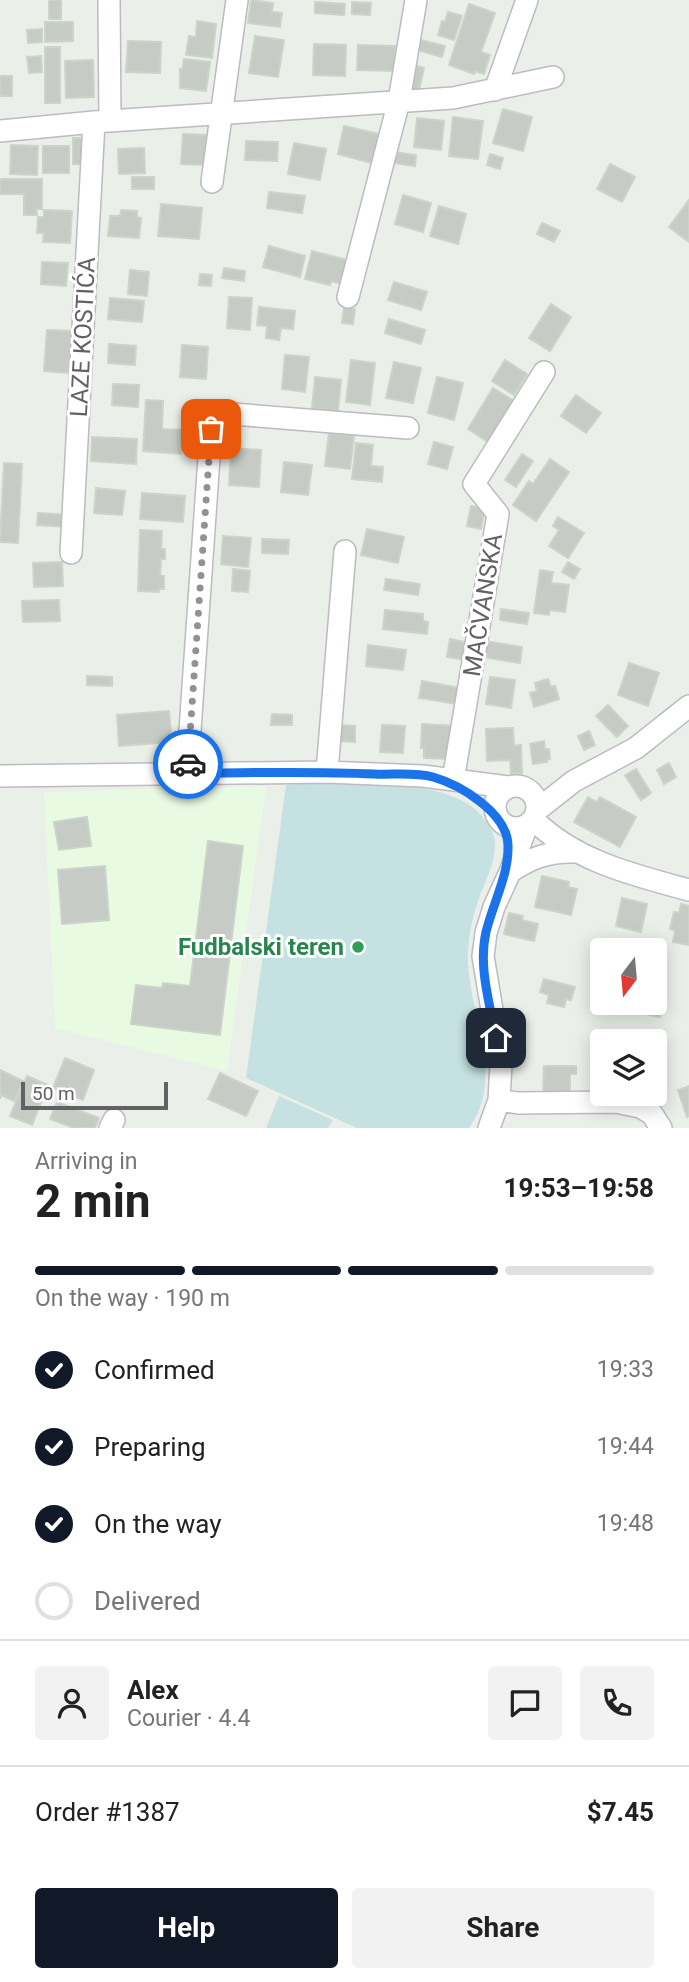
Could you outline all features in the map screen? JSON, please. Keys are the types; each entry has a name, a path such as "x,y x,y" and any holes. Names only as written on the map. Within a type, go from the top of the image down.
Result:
{"street":[{"name":"LAZE KOSTIĆA","path":"71,553 109,0"},
{"path":"212,182 237,0"},
{"path":"348,297 399,101 416,0"},
{"path":"495,90 527,0"},
{"path":"0,131 453,98 553,77"},
{"name":"MAČVANSKA","path":"443,779 498,514 474,484 544,372"},
{"path":"187,773 211,429 216,418 233,414 408,428"},
{"path":"327,772 345,551"},
{"path":"443,779 472,796 499,820 510,827 519,828 559,791 591,770 636,748 689,706"},
{"path":"490,1128 499,1100 501,1064 483,956 486,933 500,892 509,848 508,836 494,808 496,799 516,787 591,770"},
{"path":"0,776 327,772 443,779 516,787 532,794 536,802 532,818 500,892"},
{"path":"532,818 546,832 575,852 641,877 689,890"},
{"path":"510,872 538,856 575,852"},
{"path":"499,1100 518,1103 616,1102 640,1107 652,1114 661,1128"}],"shaded area":[{"name":"Fudbalski teren","path":"327,782 409,786 451,796 468,804 481,815 495,839 495,851 474,915 468,951 472,996 485,1064 485,1086 480,1108 469,1128 357,1128 246,1078 286,785"},
{"path":"266,786 227,1071 55,1028 44,792"},
{"path":"279,1096 333,1120 328,1128 266,1128"}],"building":[{"path":"49,0 61,0 61,19 49,19"},
{"path":"251,0 273,3 272,12 282,13 280,27 248,23"},
{"path":"315,2 345,4 344,15 315,13"},
{"path":"352,2 371,3 370,15 352,14"},
{"path":"469,4 495,13 481,52 490,55 484,74 475,71 474,74 449,65"},
{"path":"448,12 462,16 454,40 438,35"},
{"path":"197,21 216,24 212,58 186,55 189,36 196,37"},
{"path":"45,22 73,22 73,41 45,42"},
{"path":"42,29 42,42 28,43 27,30"},
{"path":"255,36 284,40 278,77 249,73"},
{"path":"417,39 445,46 442,57 414,49"},
{"path":"128,41 161,42 160,73 126,72"},
{"path":"314,44 346,45 345,76 313,75"},
{"path":"358,45 395,46 394,71 357,70"},
{"path":"45,47 60,47 60,103 45,103"},
{"path":"41,56 42,72 29,73 27,57"},
{"path":"184,59 210,62 206,91 180,88 180,69 182,70"},
{"path":"93,60 94,97 66,98 65,61"},
{"path":"415,65 424,68 419,90 409,88"},
{"path":"0,76 12,76 12,96 0,96"},
{"path":"503,109 532,117 523,151 493,143"},
{"path":"453,117 483,121 478,159 449,156"},
{"path":"417,118 444,121 441,150 414,147"},
{"path":"344,126 379,134 372,163 338,154"},
{"path":"183,134 207,135 205,165 181,164"},
{"path":"73,138 88,138 87,164 73,164"},
{"path":"246,141 278,142 277,161 245,160"},
{"path":"294,143 326,149 320,180 288,174"},
{"path":"11,145 38,146 37,175 10,174"},
{"path":"43,146 69,146 69,173 43,173"},
{"path":"144,148 145,173 119,174 118,149"},
{"path":"394,152 416,155 415,166 393,163"},
{"path":"490,154 503,158 500,169 487,165"},
{"path":"610,164 635,177 622,202 597,189"},
{"path":"132,177 154,177 154,189 132,189"},
{"path":"0,179 42,179 42,209 36,209 37,215 24,215 24,194 0,194"},
{"path":"269,192 305,196 302,213 267,208"},
{"path":"403,195 431,203 423,232 395,224"},
{"path":"689,200 689,242 669,227"},
{"path":"161,204 202,208 199,239 158,236"},
{"path":"439,206 466,214 458,244 430,236"},
{"path":"44,210 72,211 70,243 43,242 44,233 37,233 38,217 44,217"},
{"path":"121,210 137,211 137,217 141,218 139,238 108,236 110,216 120,216"},
{"path":"542,223 560,231 554,242 537,234"},
{"path":"269,246 305,256 300,277 263,267"},
{"path":"312,251 348,260 342,284 331,281 330,285 305,279"},
{"path":"42,262 68,263 66,286 41,284"},
{"path":"224,268 245,271 244,281 222,278"},
{"path":"130,270 149,272 147,296 128,294"},
{"path":"200,274 212,275 211,286 199,285"},
{"path":"394,282 427,292 421,310 388,300"},
{"path":"229,297 252,298 250,330 227,328"},
{"path":"110,298 144,301 142,322 108,319"},
{"path":"551,304 571,317 550,351 529,338"},
{"path":"259,307 295,311 293,329 281,328 279,340 266,338 267,326 257,325"},
{"path":"344,307 355,309 353,324 342,323"},
{"path":"389,319 425,330 421,344 385,333"},
{"path":"47,330 72,331 69,373 44,371"},
{"path":"109,344 136,346 135,365 108,363"},
{"path":"182,345 208,347 206,379 180,377"},
{"path":"285,355 309,357 305,392 282,389"},
{"path":"351,360 375,363 370,405 346,402"},
{"path":"505,360 527,374 514,395 492,381"},
{"path":"394,362 421,368 413,403 386,398"},
{"path":"315,377 341,380 338,411 312,408"},
{"path":"437,377 463,383 454,420 428,413"},
{"path":"113,384 139,385 138,407 112,405"},
{"path":"493,388 514,401 488,442 468,429"},
{"path":"576,395 601,413 586,433 561,416"},
{"path":"146,400 163,401 162,429 183,430 181,454 143,451"},
{"path":"329,433 354,436 350,469 325,466"},
{"path":"92,437 137,439 136,464 91,461"},
{"path":"434,442 453,447 447,469 428,464"},
{"path":"356,443 373,445 371,466 383,467 382,482 352,479"},
{"path":"231,448 261,450 259,487 229,485"},
{"path":"522,454 533,461 516,487 505,480"},
{"path":"550,459 569,472 536,521 513,505 529,481 533,484"},
{"path":"284,462 312,465 308,495 281,492"},
{"path":"4,463 22,464 18,543 0,542"},
{"path":"96,488 125,491 122,515 94,513"},
{"path":"142,493 185,496 183,522 140,519"},
{"path":"471,506 485,509 481,529 467,526"},
{"path":"38,513 69,515 68,527 37,525"},
{"path":"558,517 584,533 568,558 549,546 559,530 553,526"},
{"path":"367,529 404,537 398,563 361,555"},
{"path":"140,530 162,531 161,549 165,549 165,559 161,559 160,576 164,576 164,589 159,589 159,592 138,591"},
{"path":"223,536 251,538 248,567 221,564"},
{"path":"262,539 289,540 288,554 262,553"},
{"path":"62,562 63,586 34,587 33,563"},
{"path":"568,562 580,569 574,579 562,572"},
{"path":"233,569 250,571 248,592 232,591"},
{"path":"540,570 553,572 551,583 569,585 565,612 550,610 549,615 534,613"},
{"path":"386,579 420,584 418,595 384,590"},
{"path":"59,600 60,621 23,622 22,601"},
{"path":"501,609 529,613 527,624 500,620"},
{"path":"385,610 423,614 423,621 428,622 427,634 383,629"},
{"path":"450,639 470,643 467,660 447,657"},
{"path":"485,641 522,647 520,663 483,657"},
{"path":"368,645 406,650 403,670 366,666"},
{"path":"629,663 659,673 648,706 618,695"},
{"path":"87,676 112,677 112,686 87,685"},
{"path":"490,677 515,680 511,708 486,704"},
{"path":"548,679 551,687 555,686 559,699 534,707 530,693 537,691 535,683"},
{"path":"422,681 460,688 458,704 419,698"},
{"path":"608,705 628,726 617,737 596,716"},
{"path":"169,711 172,742 119,746 117,715"},
{"path":"272,714 292,715 292,725 271,725"},
{"path":"422,724 456,726 454,759 424,758 424,748 421,748"},
{"path":"338,725 355,726 355,742 337,741"},
{"path":"382,725 405,726 403,753 380,752"},
{"path":"513,728 514,746 521,745 522,773 511,774 510,760 487,761 486,729"},
{"path":"589,731 595,745 584,750 578,736"},
{"path":"544,741 545,749 549,749 550,759 533,764 530,744"},
{"path":"669,763 676,777 664,784 657,770"},
{"path":"636,769 651,793 641,800 625,775"},
{"path":"588,797 597,802 600,797 636,817 620,847 574,822"},
{"path":"87,817 91,846 59,850 54,822"},
{"path":"208,841 243,846 220,1035 131,1024 136,985 162,988 163,983 190,986"},
{"path":"105,866 109,920 62,924 58,870"},
{"path":"542,876 569,882 568,887 577,889 571,915 535,907"},
{"path":"622,898 647,904 641,932 616,926"},
{"path":"681,904 689,906 689,945 673,942 675,931 670,929 674,912 679,913"},
{"path":"509,913 523,916 522,920 538,924 534,941 504,934"},
{"path":"544,979 575,987 571,1000 566,999 564,1007 547,1003 549,995 540,992"},
{"path":"65,1058 94,1070 83,1100 53,1088"},
{"path":"544,1066 576,1066 576,1074 570,1074 570,1094 543,1094"},
{"path":"0,1070 23,1081 14,1101 1,1095 0,1099"},
{"path":"220,1073 258,1091 246,1116 208,1099"},
{"path":"27,1076 48,1085 32,1125 10,1116"},
{"path":"689,1086 689,1116 687,1117 678,1090"},
{"path":"57,1102 99,1118 95,1128 74,1128 50,1119"}],"way so far":[{"path":"188,764 211,429"}],"place":[{"name":"Fudbalski teren","path":"358,947"}],"route":[{"path":"188,764 187,773 327,772 433,777 483,803 502,823 508,836 509,848 500,892 486,933 483,956 496,1038"}]}
